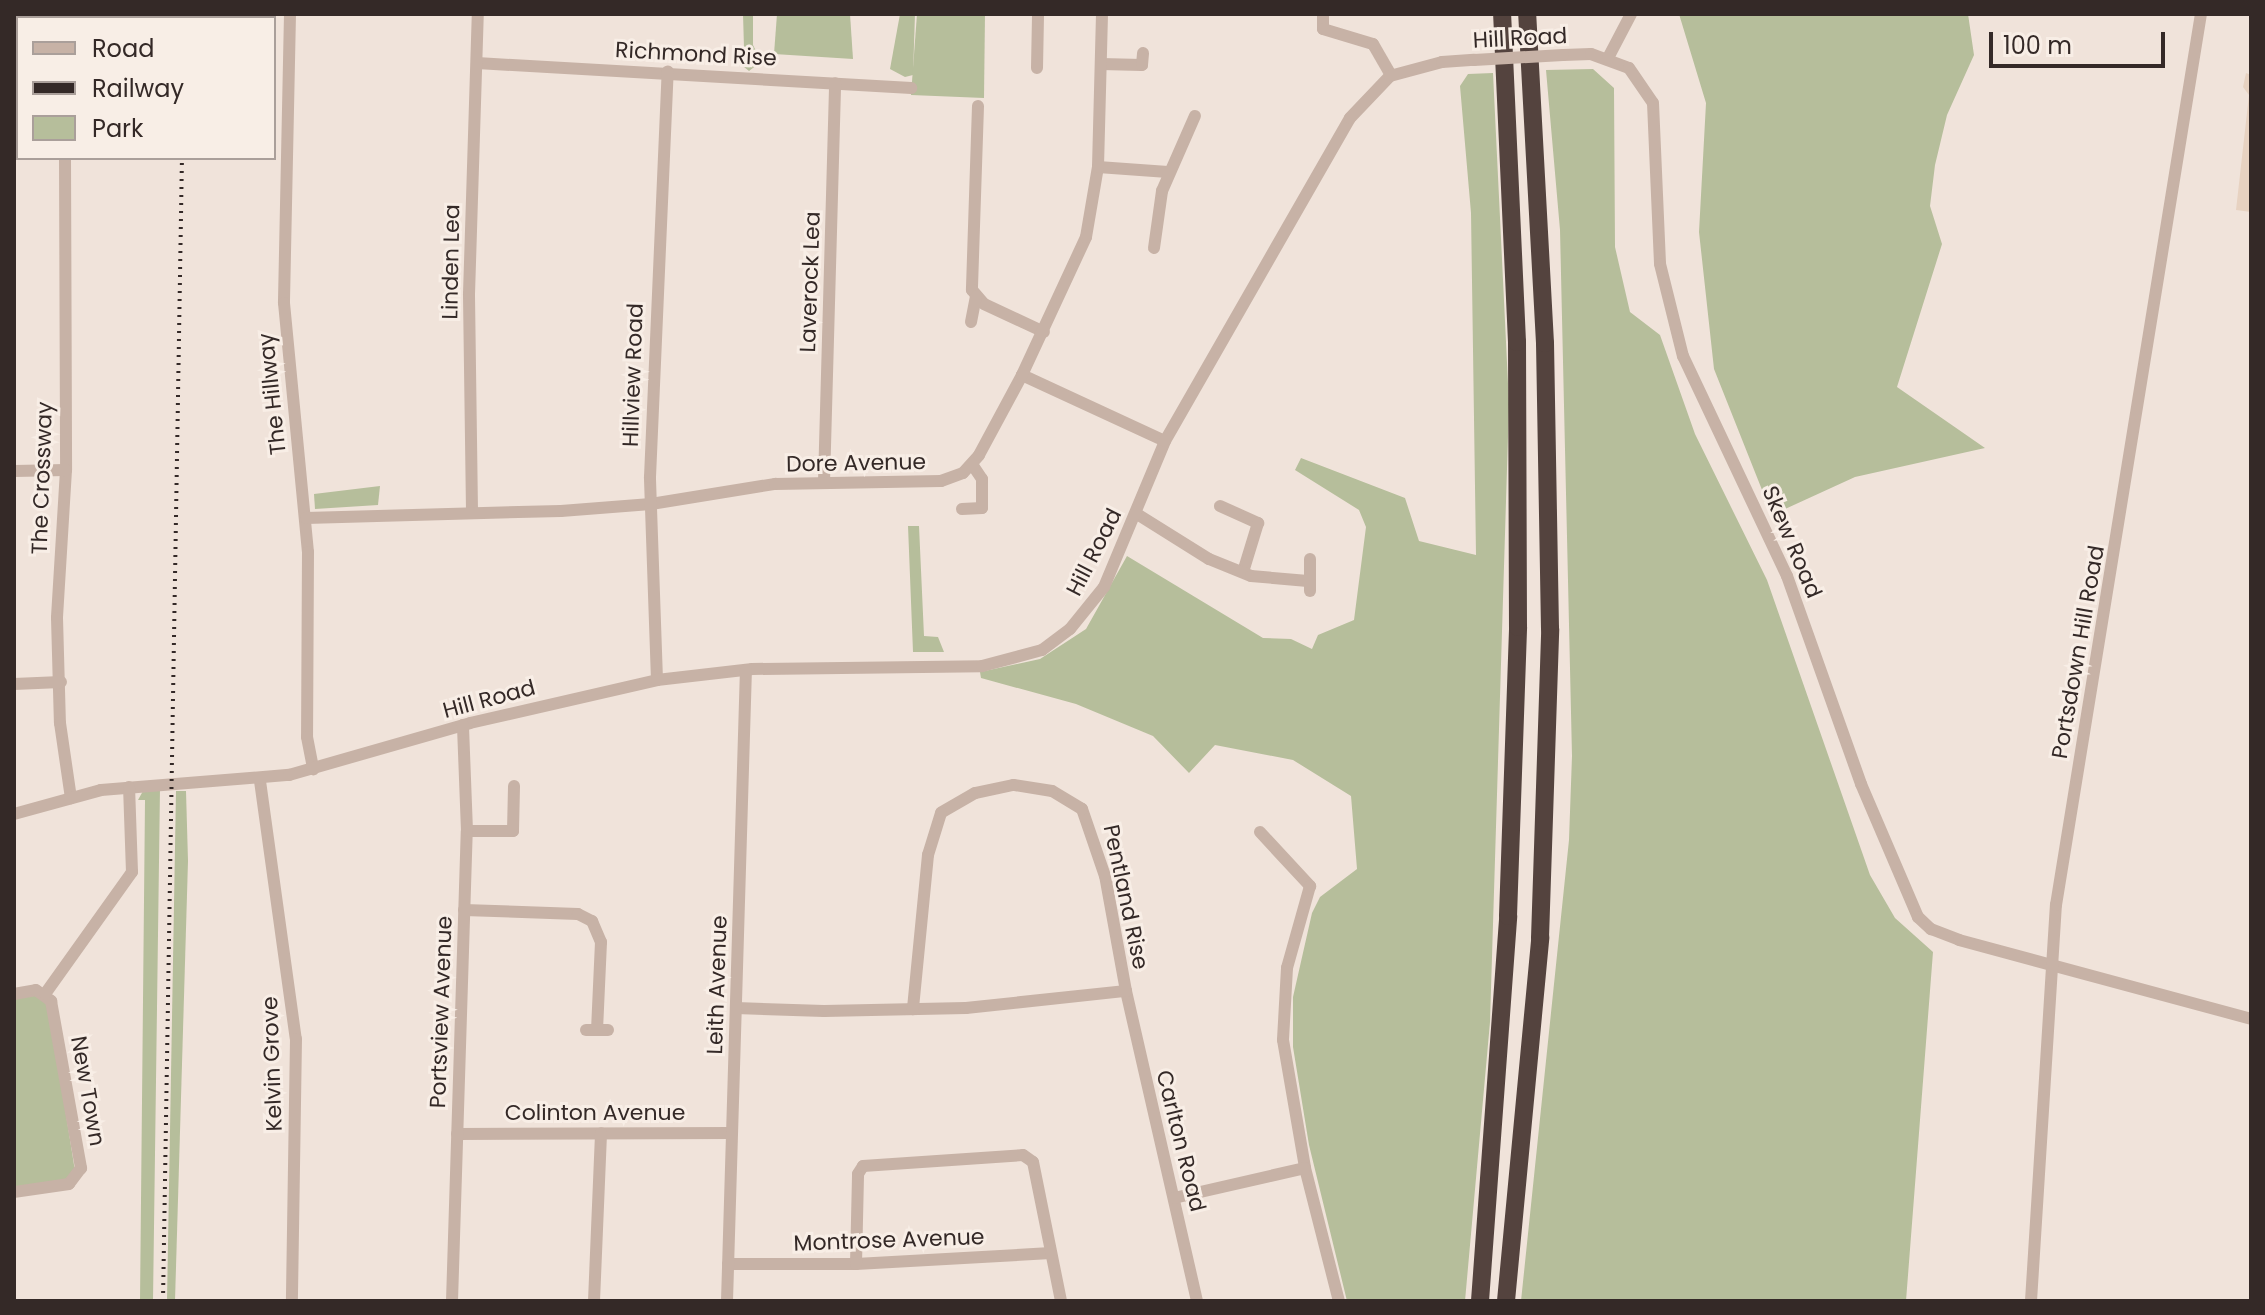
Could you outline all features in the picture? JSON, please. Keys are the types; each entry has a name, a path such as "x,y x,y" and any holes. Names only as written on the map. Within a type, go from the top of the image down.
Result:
{"highway":[{"path":"1480,1301 1508,916 1518,627 1517,342 1502,14"},
{"path":"1506,1301 1540,938 1550,629 1545,343 1527,14"}],"street":[{"name":"The Hillway","path":"290,14 284,303 306,518 307,737 313,769"},
{"name":"Linden Lea","path":"472,511 469,294 478,14"},
{"path":"1037,68 1038,14"},
{"path":"962,509 982,508 982,479 972,464 1044,332 1086,237 1098,167 1102,14"},
{"path":"1323,14 1323,29 1373,44 1391,75"},
{"path":"1608,58 1631,14"},
{"name":"Portsdown Hill Road","path":"2031,1301 2056,905 2201,14"},
{"path":"1038,36 1053,36"},
{"path":"1101,64 1142,65 1143,53"},
{"name":"Hill Road","path":"14,814 71,798 129,787 260,781 313,769 463,725 657,680 746,670 959,667 1027,656 1061,637 1091,606 1137,514 1165,441 1336,140 1365,99 1391,75 1442,62 1563,55 1608,58"},
{"name":"Skew Road","path":"1608,58 1629,68 1653,103 1658,127 1655,225 1667,303 1683,356 1787,576 1903,887 1931,929 2251,1019"},
{"name":"Richmond Rise","path":"477,63 668,71 911,88"},
{"name":"Hillview Road","path":"657,680 651,504 668,71"},
{"name":"Laverock Lea","path":"824,482 835,83"},
{"path":"971,322 976,296 972,281 978,106"},
{"path":"1154,248 1168,172 1185,148 1195,116"},
{"name":"The Crossway","path":"65,160 66,470 57,618 61,745 71,798"},
{"path":"1098,167 1168,172"},
{"path":"976,296 996,312 1044,332"},
{"path":"1022,375 1165,441"},
{"name":"Dore Avenue","path":"306,518 651,504 711,491 824,482 941,481 972,464"},
{"path":"14,471 66,470"},
{"path":"1220,506 1258,523 1243,572"},
{"path":"1137,514 1209,559 1243,572 1309,586 1310,559"},
{"name":"Leith Avenue","path":"727,1301 746,670"},
{"path":"14,684 61,682"},
{"name":"Portsview Avenue","path":"452,1301 467,831 463,725"},
{"name":"Kelvin Grove","path":"260,781 296,1039 292,1301"},
{"name":"Pentland Rise","path":"736,1008 913,1009 1126,991 1090,820 1082,809 1052,791 1013,785 956,800 941,813 932,834 913,1009"},
{"path":"467,831 513,831 514,786"},
{"path":"14,994 36,990 45,994 132,872 129,787"},
{"path":"1260,832 1310,886 1293,941 1283,1015 1305,1168 1339,1301"},
{"path":"464,910 578,914 592,921 601,942 597,1030"},
{"name":"Carlton Road","path":"1126,991 1197,1301"},
{"name":"New Town","path":"14,1192 69,1184 81,1168 51,1001 45,994"},
{"path":"594,1301 601,1133"},
{"name":"Colinton Avenue","path":"457,1134 732,1133"},
{"path":"856,1264 858,1174 873,1161 1028,1157 1061,1301"},
{"path":"1174,1198 1305,1168"},
{"name":"Montrose Avenue","path":"728,1264 856,1264 1051,1253"}],"green space":[{"path":"743,14 753,14 753,45 758,55 766,58 749,71 738,62 744,48"},
{"path":"777,14 850,14 853,59 774,54"},
{"path":"900,14 915,14 913,75 905,77 890,69"},
{"path":"917,14 985,14 984,98 911,95"},
{"path":"1679,14 1968,14 1974,55 1947,115 1935,165 1930,206 1942,244 1897,387 1985,448 1855,477 1772,515 1714,369 1699,232 1706,103"},
{"path":"1593,69 1614,88 1615,247 1630,312 1660,335 1695,434 1767,580 1870,875 1895,918 1933,952 1906,1301 1521,1301 1569,840 1572,756 1560,230 1546,70"},
{"path":"1493,73 1509,404 1490,1022 1465,1301 1347,1301 1309,1145 1293,1047 1293,997 1312,913 1320,897 1357,869 1351,796 1293,760 1215,745 1189,773 1153,736 1076,704 981,678 980,672 1040,659 1086,629 1127,556 1263,638 1291,639 1312,649 1318,635 1354,620 1366,527 1359,510 1295,470 1301,458 1405,498 1419,541 1476,555 1471,213 1460,86 1468,74"},
{"path":"380,486 378,505 315,509 314,494"},
{"path":"908,526 919,526 924,636 938,637 944,652 913,652"},
{"path":"160,788 153,1301 140,1301 145,800 138,800 143,791"},
{"path":"176,791 186,791 188,861 175,1301 167,1301"},
{"path":"32,994 48,1001 75,1171 66,1181 21,1188 14,1185 14,997"}],"shaded area":[{"path":"2246,73 2251,75 2251,212 2236,210 2249,95 2243,87"}],"railway":[{"path":"163,1301 182,160"}]}
